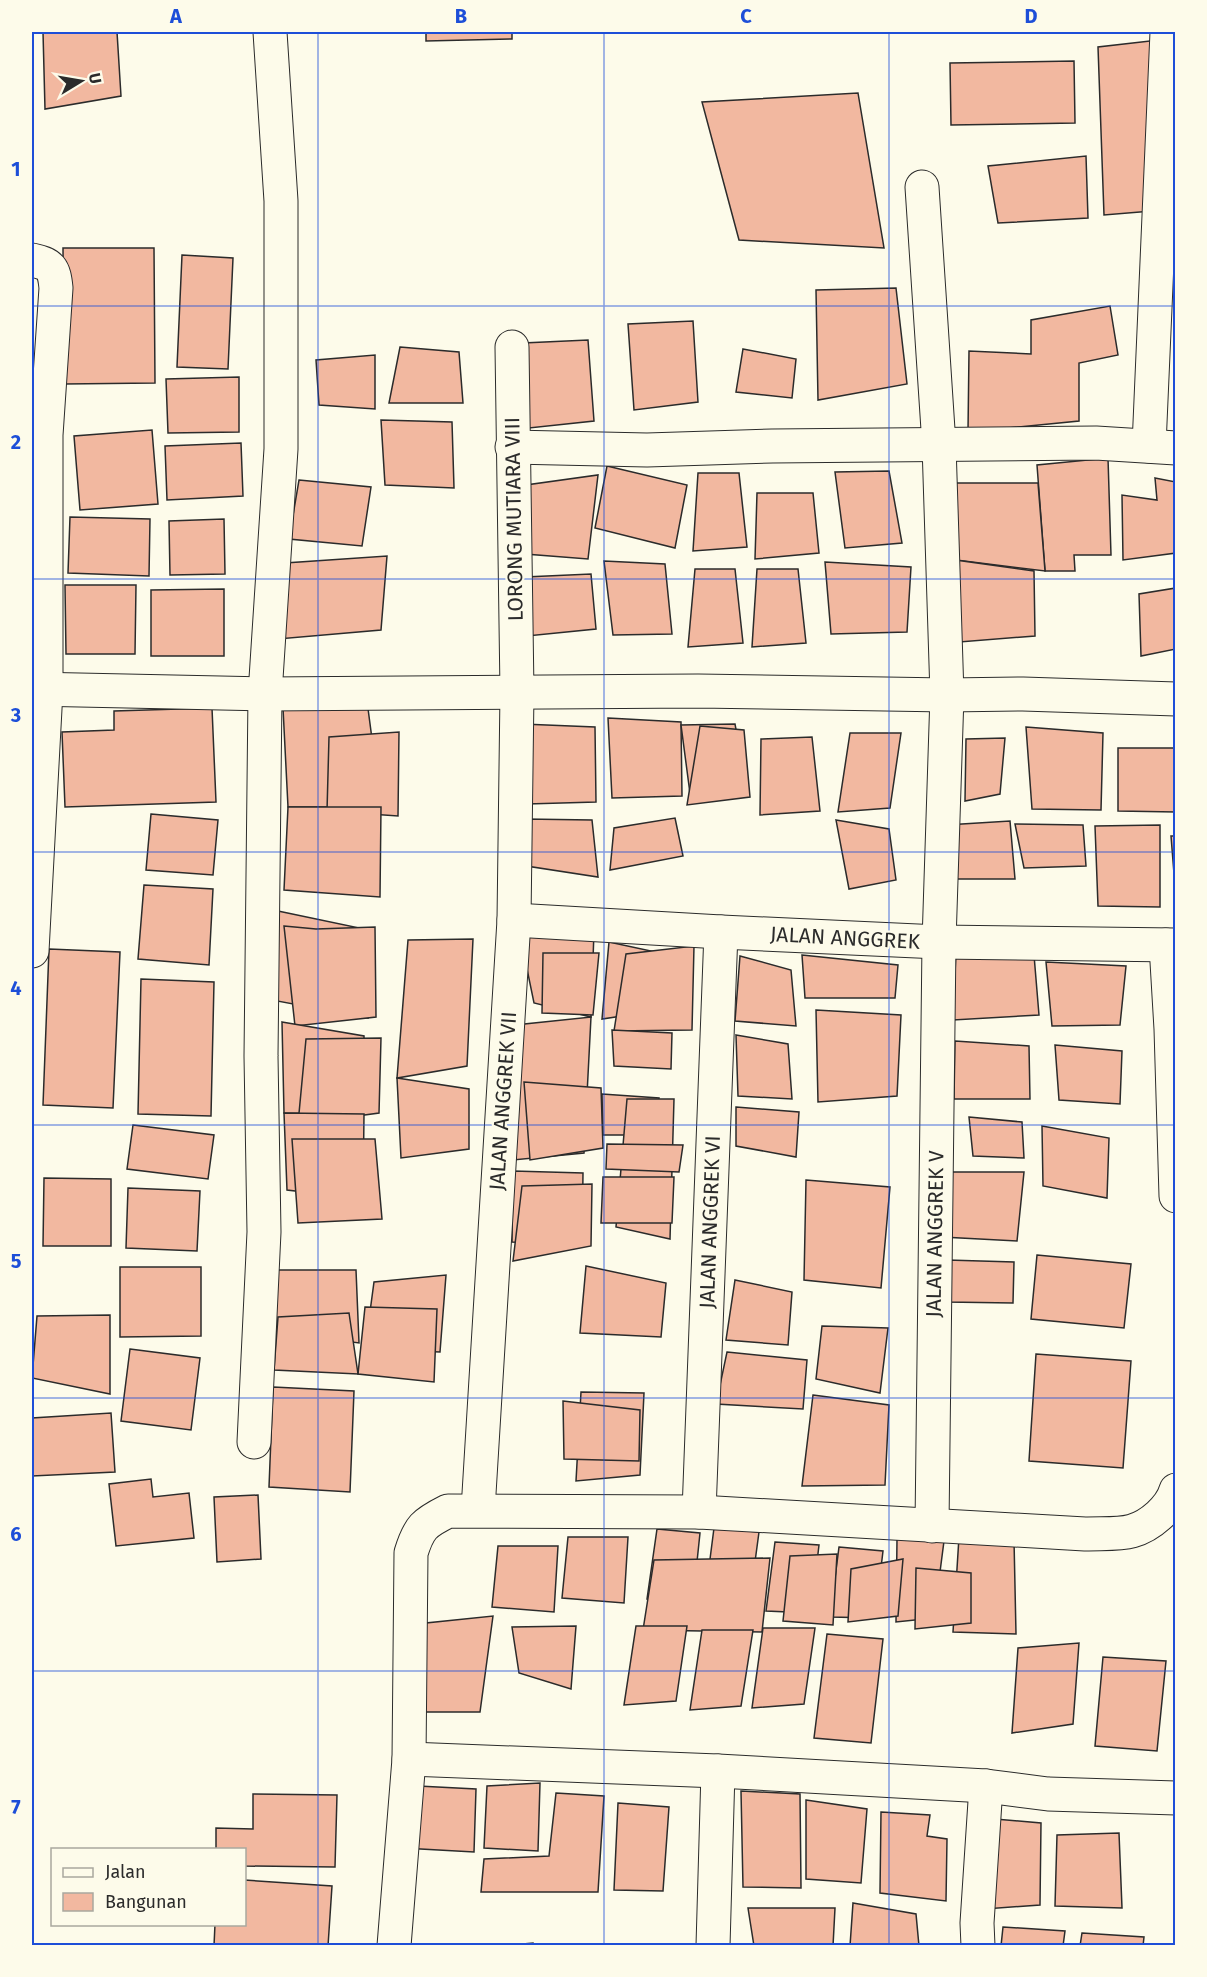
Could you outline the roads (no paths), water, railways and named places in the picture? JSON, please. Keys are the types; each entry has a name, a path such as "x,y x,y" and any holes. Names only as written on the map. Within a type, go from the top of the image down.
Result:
{"street":[{"path":"254,1442 264,1232 261,1044 265,694 281,449 281,201 270,32"},
{"path":"512,447 647,450 1096,442 1162,447 1167,32"},
{"name":"JALAN ANGGREK V","path":"922,187 939,445 947,695 939,942 932,1526"},
{"path":"32,260 48,265 54,272 55,280 39,436 39,689 32,951"},
{"name":"LORONG MUTIARA VIII","path":"512,347 517,692"},
{"path":"39,689 265,694 698,691 1023,694 1176,699"},
{"name":"JALAN ANGGREK VII","path":"478,1510 514,920 517,692"},
{"name":"JALAN ANGGREK","path":"514,920 939,942 1171,945"},
{"name":"JALAN ANGGREK VI","path":"699,1512 721,932"},
{"path":"1171,945 1176,1196"},
{"path":"394,1946 409,1759 411,1553 417,1533 430,1520 448,1511 478,1510 699,1512 1085,1534 1132,1531 1167,1504"},
{"path":"409,1759 718,1771 986,1786 1048,1794 1176,1798"},
{"path":"713,1946 718,1771"},
{"path":"978,1946 977,1923 986,1786"}]}
